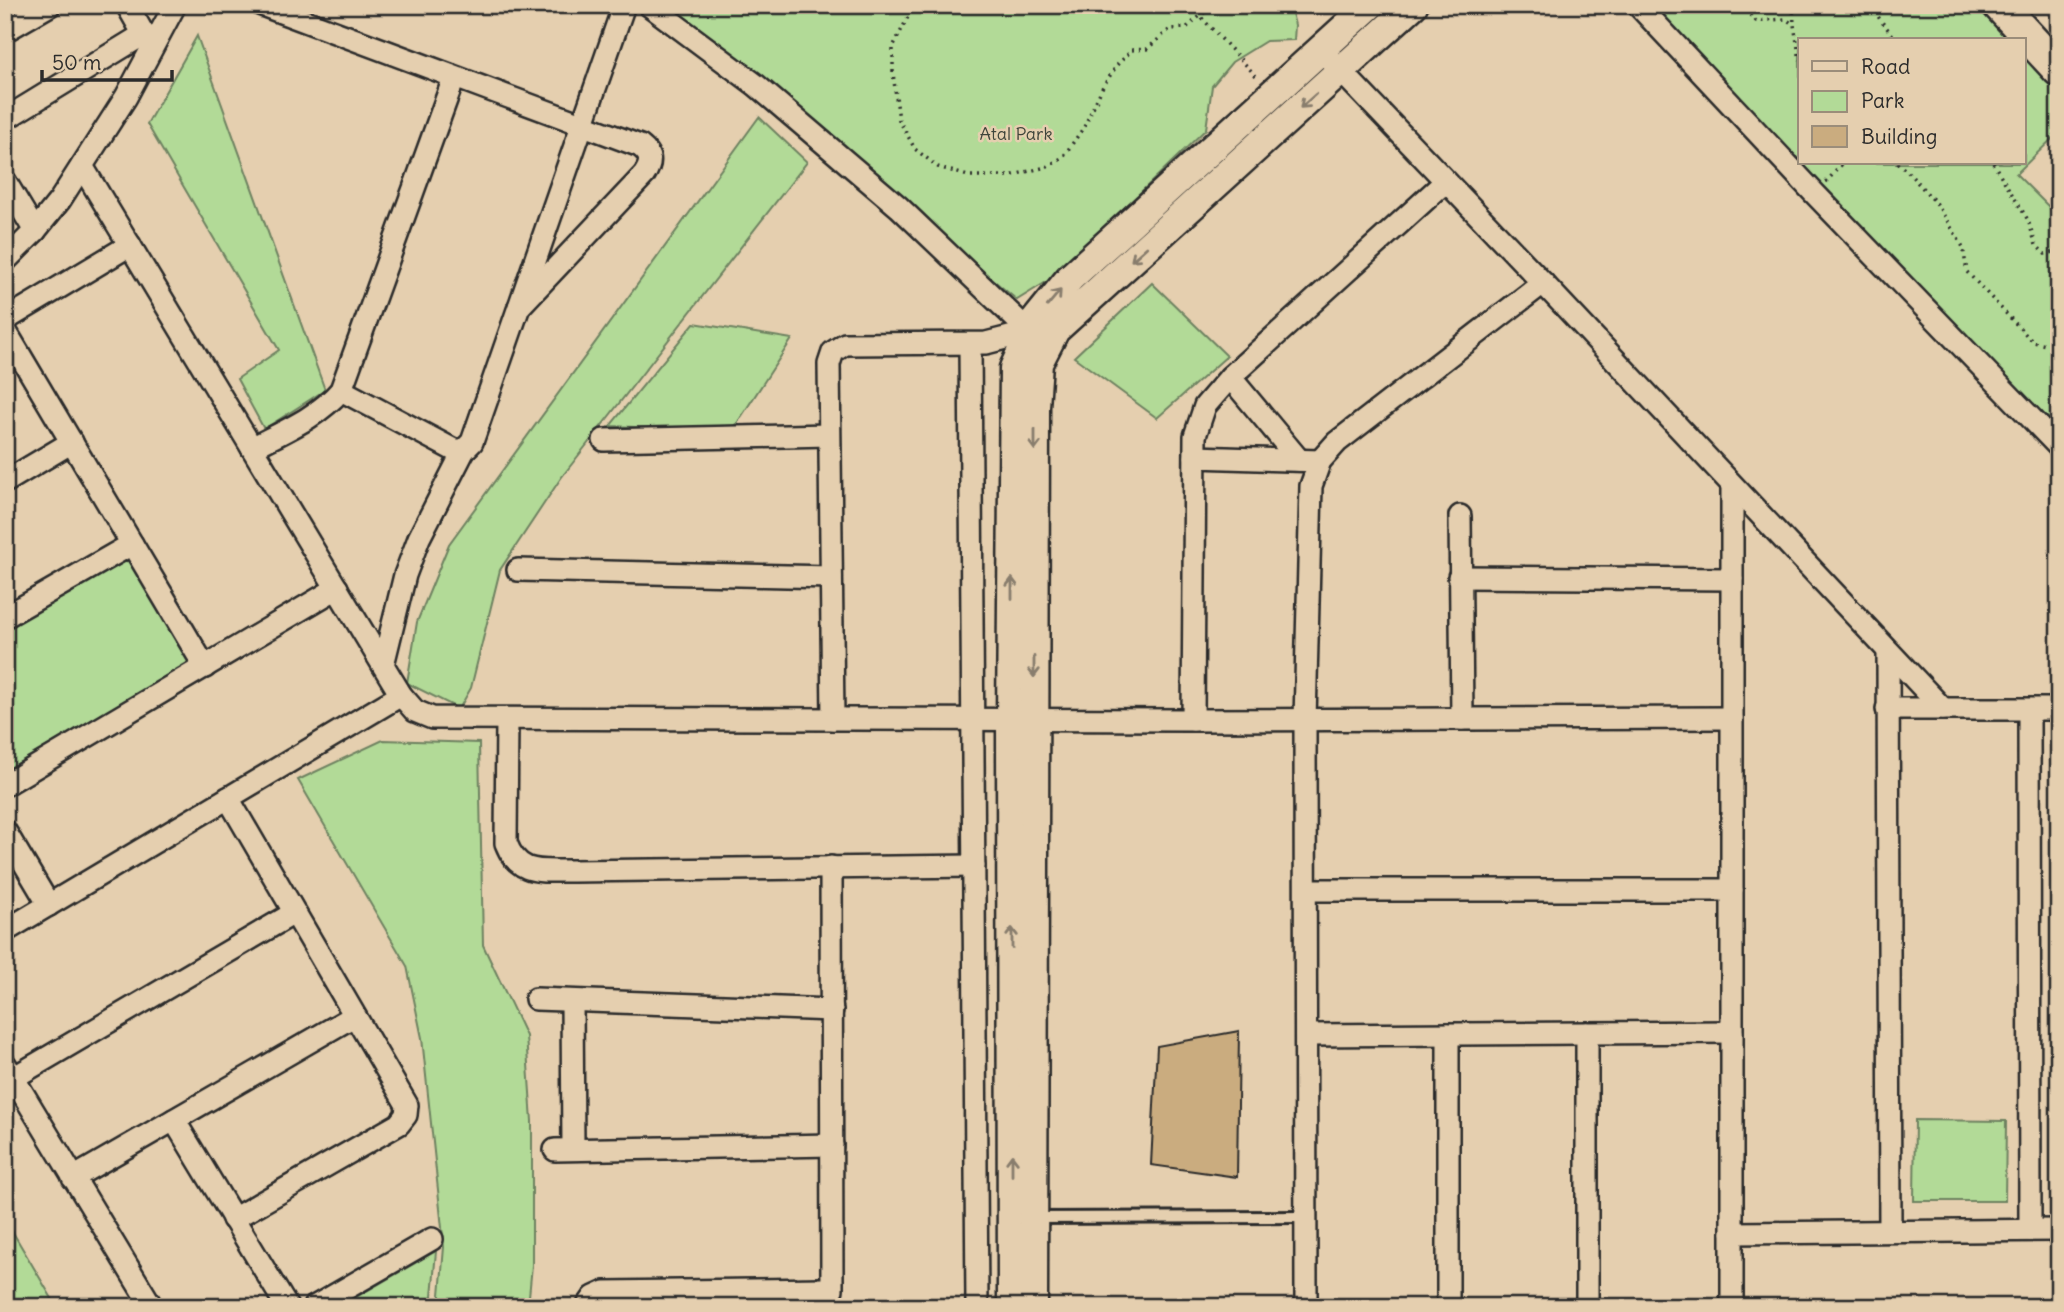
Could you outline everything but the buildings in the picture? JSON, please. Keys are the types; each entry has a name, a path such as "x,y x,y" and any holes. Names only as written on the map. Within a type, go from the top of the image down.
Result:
{"main road":[{"path":"1998,5 2059,70"}],"street":[{"path":"5,31 50,5"},
{"path":"127,5 148,41"},
{"path":"5,261 35,231 60,200 126,97 148,41 175,5"},
{"path":"262,5 640,146 647,151 651,159 645,175 519,307"},
{"path":"383,665 396,607 410,562 434,506 449,483 464,450 472,442 624,5"},
{"path":"649,5 756,85 898,207 1037,340"},
{"path":"1012,1307 1022,1218 1023,719 1038,363 1036,320 1070,278 1370,5"},
{"path":"833,719 829,364 833,352 845,344 970,344 1037,340 1055,330 1413,5"},
{"path":"1638,5 1815,194 2059,447"},
{"path":"5,119 148,41"},
{"path":"1321,50 1943,709"},
{"path":"252,448 311,417 328,405 341,390 454,78"},
{"path":"82,166 401,695 415,711 432,718 1732,718"},
{"path":"5,181 35,231"},
{"path":"1193,720 1195,436 1205,406 1230,377 1445,182"},
{"path":"5,320 130,245"},
{"path":"1195,457 1309,461 1543,283"},
{"path":"5,330 205,667"},
{"path":"970,344 977,1307"},
{"path":"1230,377 1309,461 1306,1307"},
{"path":"341,390 454,450 464,450"},
{"path":"604,440 829,435"},
{"path":"5,482 72,442"},
{"path":"1732,486 1732,1307"},
{"path":"1460,516 1462,719"},
{"path":"5,617 132,544"},
{"path":"518,570 831,577"},
{"path":"1459,577 1732,579"},
{"path":"5,785 337,588"},
{"path":"1888,652 1890,1231"},
{"path":"5,931 401,695"},
{"path":"1887,709 2059,709"},
{"path":"2029,710 2030,1230"},
{"path":"507,719 506,843 511,857 522,867 573,871 974,866"},
{"path":"228,798 407,1105 406,1115 399,1124 233,1219"},
{"path":"5,831 49,905"},
{"path":"831,867 832,1289"},
{"path":"1306,890 1732,890"},
{"path":"152,1307 9,1071 295,913"},
{"path":"536,999 832,1010"},
{"path":"572,1001 564,1149 832,1145"},
{"path":"73,1178 354,1016"},
{"path":"1306,1035 1732,1032"},
{"path":"1587,1033 1587,1307"},
{"path":"1448,1034 1448,1307"},
{"path":"174,1120 287,1307"},
{"path":"1022,1218 1033,1307"},
{"path":"1732,1233 2059,1230"},
{"path":"314,1307 432,1239"},
{"path":"587,1307 594,1297 605,1292 832,1289"},
{"path":"795,1307 832,1289"}],"lane":[{"path":"1022,1218 1306,1217"}],"path":[{"path":"914,5 894,47 893,73 900,120 915,149 938,167 968,176 1010,176 1046,167 1063,157 1084,127 1102,88 1117,65 1132,50 1147,49 1170,29 1186,28 1213,5"},
{"path":"1198,5 1200,16 1272,94"},
{"path":"1740,5 1756,21 1786,19 1794,25"},
{"path":"1793,5 1798,48"},
{"path":"1871,5 1894,38"},
{"path":"1815,194 1842,164"},
{"path":"1898,164 1937,204 1963,247 1967,272 2033,342 2059,348"},
{"path":"1994,164 2028,220 2036,245 2045,254 2059,251"}],"green space":[{"name":"Atal Park","path":"666,5 1290,5 1295,25 1294,40 1266,41 1232,62 1212,86 1206,129 1051,279 1017,300"},
{"path":"1654,5 1978,5 2009,38 1798,38 1798,160"},
{"path":"197,36 325,390 264,429 237,379 279,350 147,124"},
{"path":"2025,55 2059,91 2059,132 2016,174 2059,217 2059,441 1801,164 2025,164"},
{"path":"759,117 807,162 561,478 500,570 471,688 459,709 407,683 417,622 449,544"},
{"path":"1152,283 1227,356 1157,418 1074,357"},
{"path":"694,323 792,339 732,431 610,426"},
{"path":"131,554 193,661 5,771 5,628"},
{"path":"383,740 479,743 483,945 526,1036 532,1121 532,1265 528,1307 439,1307 444,1247 422,1038 407,966 298,780"},
{"path":"1915,1120 2006,1121 2005,1201 1914,1201"},
{"path":"5,1219 57,1307 5,1307"},
{"path":"436,1251 431,1307 339,1307"},
{"path":"801,1297 779,1307 597,1307 597,1303"}]}
